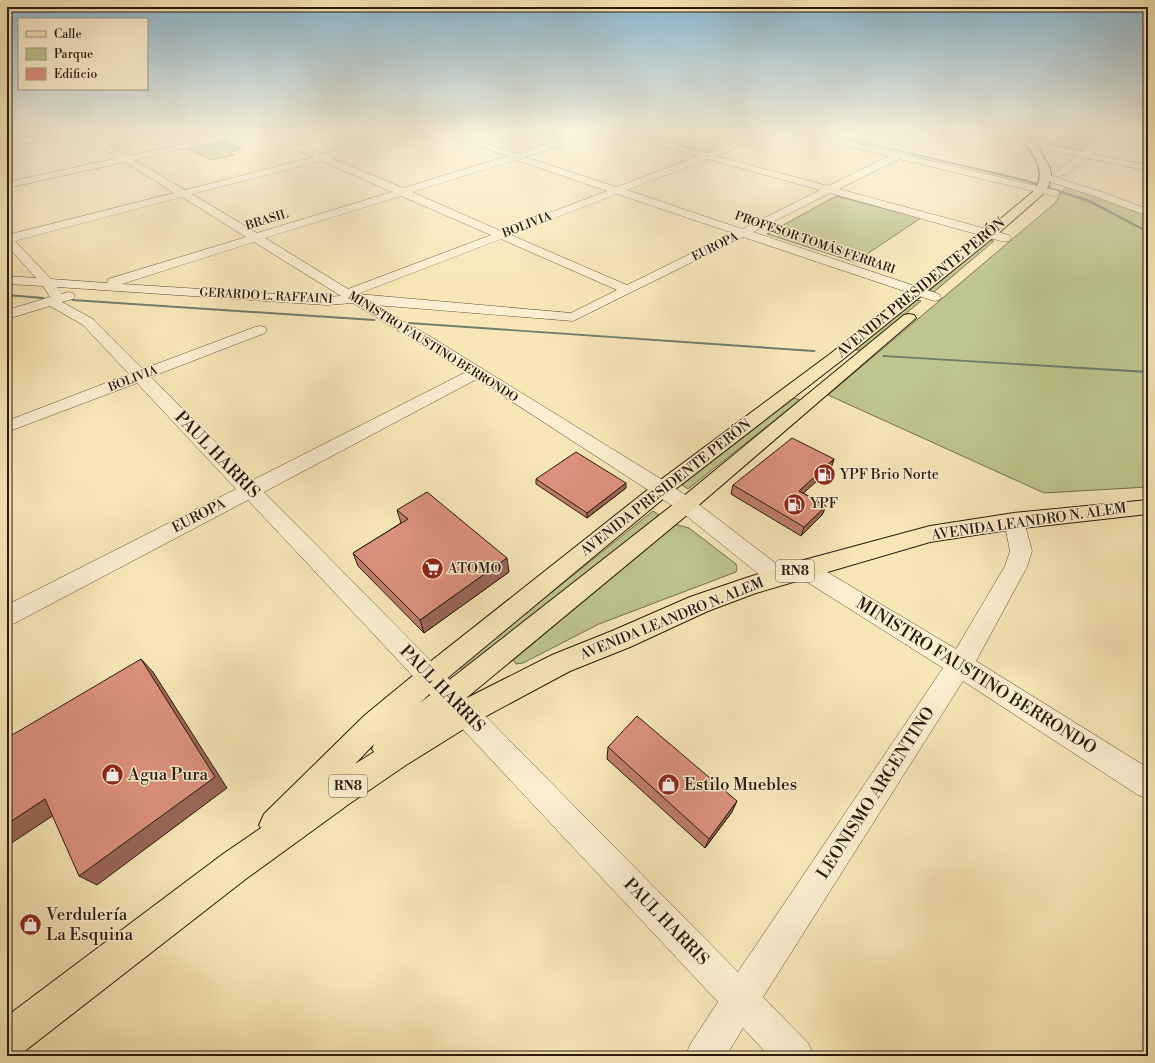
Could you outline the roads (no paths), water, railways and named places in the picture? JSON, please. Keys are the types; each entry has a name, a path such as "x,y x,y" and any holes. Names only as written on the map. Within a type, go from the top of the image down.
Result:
{"main road":[{"name":"AVENIDA PRESIDENTE PERÓN","path":"235,866 375,724 430,677 662,489 811,387 926,295 997,236 1050,180"},
{"name":"AVENIDA PRESIDENTE PERÓN","path":"7,1040 235,866 357,780 396,755 457,705 686,505 811,387"},
{"name":"AVENIDA LEANDRO N. ALEM","path":"457,705 621,639 699,604 804,569 930,534 1014,521 1144,510"}],"street":[{"path":"7,185 31,180"},
{"name":"MINISTRO FAUSTINO BERRONDO","path":"162,180 351,296 426,340 662,489 686,505 778,577"},
{"path":"56,300 57,297 47,282 7,239 235,180"},
{"path":"373,180 628,290"},
{"name":"BRASIL","path":"13,313 441,180"},
{"name":"PROFESOR TOMÁS FERRARI","path":"586,180 926,295"},
{"name":"BOLIVIA","path":"351,296 501,235 645,180"},
{"path":"791,180 997,236"},
{"name":"EUROPA","path":"573,317 849,180"},
{"path":"1059,180 1148,213"},
{"name":"GERARDO L. RAFFAINI","path":"7,280 326,301 351,296 573,317"},
{"name":"PAUL HARRIS","path":"56,300 55,304 84,319 141,376 795,1056"},
{"path":"13,313 84,319"},
{"name":"BOLIVIA","path":"7,427 260,330"},
{"name":"EUROPA","path":"7,616 477,373"},
{"name":"LEONISMO ARGENTINO","path":"704,1056 960,666 1016,567 1021,551 1014,521"},
{"name":"MINISTRO FAUSTINO BERRONDO","path":"804,569 1148,785"}],"waterway":[{"path":"1022,180 1089,201 1148,232"},
{"path":"7,295 43,298"},
{"path":"73,300 374,320"},
{"path":"409,323 814,351"},
{"path":"885,356 1148,372"}],"place":[{"name":"YPF Brio Norte","path":"825,475"},
{"name":"YPF","path":"795,504"},
{"name":"ATOMO","path":"433,569"},
{"name":"Agua Pura","path":"113,775"},
{"name":"Estilo Muebles","path":"668,785"},
{"name":"Verdulería La Esquina","path":"30,925"}]}
